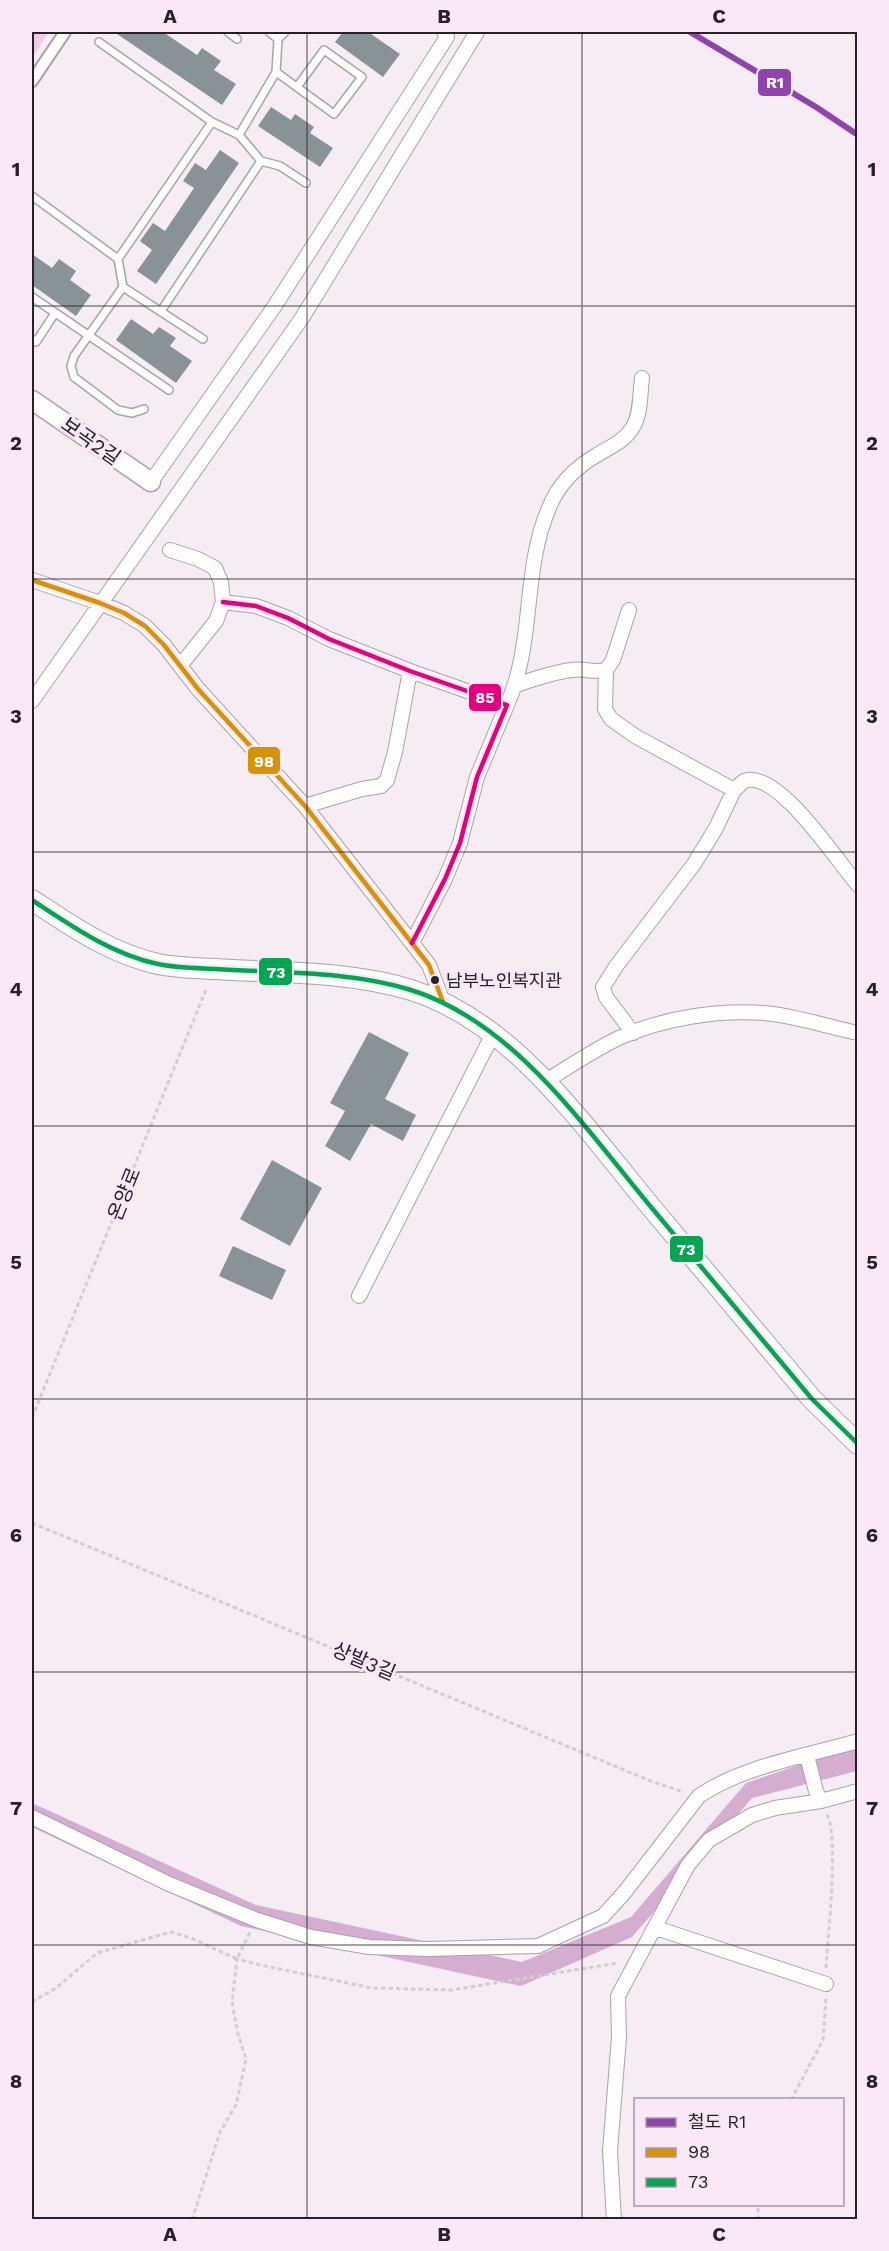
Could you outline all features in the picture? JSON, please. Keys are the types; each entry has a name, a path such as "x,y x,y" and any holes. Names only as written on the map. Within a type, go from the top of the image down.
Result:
{"main road":[{"path":"32,900 93,939 157,964 337,976 374,981 411,990 443,1002 493,1034 546,1081 812,1398 858,1444"}],"street":[{"path":"32,81 65,32"},
{"path":"151,482 274,308 447,37 444,32"},
{"path":"32,701 302,318 477,32"},
{"path":"412,943 445,879 460,843 477,777 516,685 535,562 549,508 561,487 579,467 622,441 634,426 642,378"},
{"name":"보곡2길","path":"32,400 151,482"},
{"path":"170,550 198,558 215,568 221,582 223,602 216,621 180,666"},
{"path":"32,580 100,603 145,626 198,689 304,806 429,965 443,1002"},
{"path":"223,602 256,606 288,618 329,639 507,705"},
{"path":"629,610 613,660 606,670 605,709 611,719 635,736 734,790"},
{"path":"516,685 558,672 576,669 596,673 606,670"},
{"path":"304,806 362,789 381,786 387,780 411,671"},
{"path":"633,1033 606,997 603,987 616,965 694,864 716,828 734,790 744,781 754,780 788,800 822,837 858,885"},
{"path":"546,1081 620,1038 653,1025 691,1017 766,1013 858,1033"},
{"path":"359,1296 493,1034"},
{"path":"32,1817 169,1884 256,1920 311,1936 369,1947 428,1949 538,1946 603,1916 624,1893 699,1796 713,1786 742,1773 807,1760 858,1741"},
{"path":"807,1760 818,1796"},
{"path":"614,2220 610,2151 618,2037 618,1996 640,1959 688,1865 709,1840 752,1815 818,1796 858,1791"},
{"path":"656,1928 826,1984"}],"lane":[{"path":"228,32 237,39"},
{"path":"269,32 278,39"},
{"path":"240,135 276,72 278,39 285,32"},
{"path":"99,42 212,122 240,135 261,161 280,166 306,183"},
{"path":"276,72 334,114 362,77 324,50 297,87"},
{"path":"118,259 212,122"},
{"path":"161,311 261,161"},
{"path":"32,196 118,259 123,287 74,356 71,366 74,377 118,410 132,413 144,409"},
{"path":"123,287 203,339"},
{"path":"32,297 169,390"},
{"path":"32,339 36,342 55,313"}],"path":[{"name":"온양로","path":"32,1418 214,969"},
{"name":"상발3길","path":"32,1522 653,1782 699,1796"},
{"path":"792,2098 822,2040 831,1823 818,1796"},
{"path":"192,2220 220,2132 236,2105 246,2059 238,2034 232,2002 237,1959 254,1925"},
{"path":"32,2002 56,1988 97,1953 171,1932 191,1938 237,1959 372,1988 452,1990 640,1959"}],"shaded area":[{"path":"32,32 49,32 32,58"},
{"path":"857,1745 857,1771 752,1798 632,1937 521,1986 241,1926 32,1827 32,1803 256,1905 522,1962 631,1917 746,1783"}],"building":[{"path":"114,32 163,32 197,55 202,48 221,61 214,70 236,84 222,105"},
{"path":"343,32 368,32 400,54 383,77 335,42"},
{"path":"271,107 291,120 295,114 314,127 310,133 333,148 320,167 258,126"},
{"path":"220,150 239,163 156,284 137,271 152,250 140,241 153,223 165,231 194,188 183,181 195,163 206,170"},
{"path":"32,254 52,268 59,259 76,271 70,280 91,295 76,316 32,285"},
{"path":"131,319 153,334 159,327 176,338 170,346 192,361 176,383 116,340"},
{"path":"369,1032 409,1053 385,1099 416,1115 403,1141 371,1124 350,1161 325,1146 345,1111 330,1103"},
{"path":"272,1160 322,1188 290,1246 240,1219"},
{"path":"233,1246 286,1270 272,1300 219,1276"}],"rail line":[{"name":"R1","path":"690,32 816,107 858,135"}],"transit line":[{"name":"98","path":"32,580 124,613 145,626 164,645 198,689 305,806 429,965 443,1002"},
{"name":"85","path":"223,602 256,606 288,618 329,639 410,671 507,705 477,777 460,843 445,879 412,943"},
{"name":"73","path":"32,900 107,946 158,964 363,979 411,990 448,1005 483,1026 515,1052 573,1112 812,1399 858,1444"}],"place":[{"name":"남부노인복지관","path":"435,980"}]}
